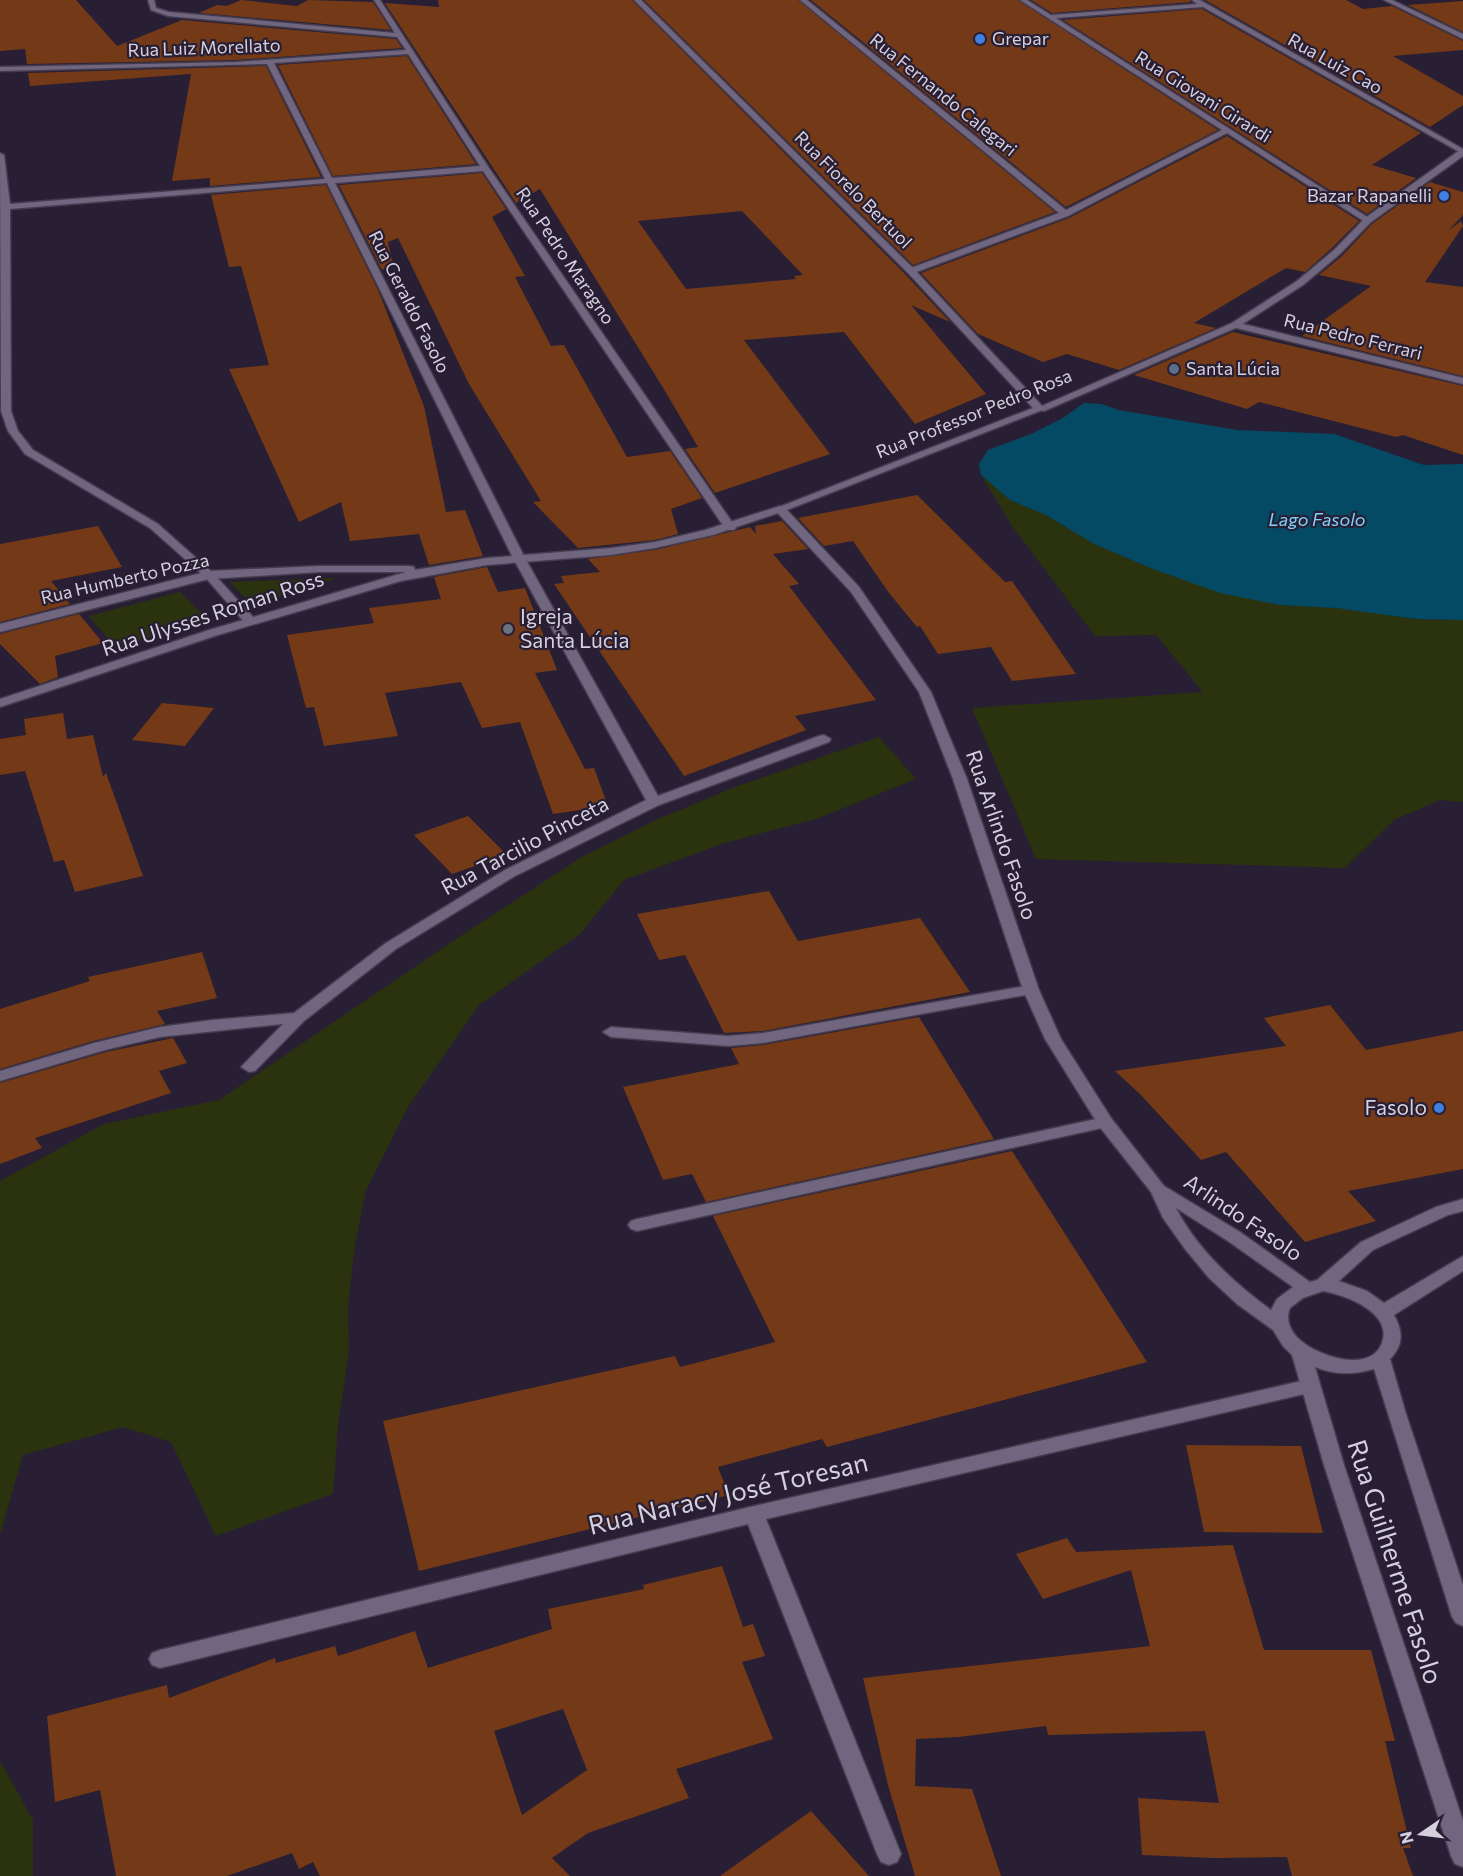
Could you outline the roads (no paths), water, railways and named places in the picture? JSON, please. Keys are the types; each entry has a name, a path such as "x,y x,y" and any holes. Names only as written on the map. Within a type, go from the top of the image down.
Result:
{"street":[{"path":"151,0 153,9 168,14 399,35"},
{"name":"Rua Pedro Maragno","path":"377,0 408,52 485,168 730,528"},
{"name":"Rua Fiorelo Bertuol","path":"638,0 911,271 1040,409"},
{"name":"Rua Fernando Calegari","path":"803,0 1065,214"},
{"name":"Rua Giovani Girardi","path":"1023,0 1368,220"},
{"name":"Rua Luiz Cao","path":"1195,0 1463,152"},
{"path":"1387,0 1463,37"},
{"path":"1049,17 1203,5"},
{"name":"Rua Luiz Morellato","path":"0,69 270,62 408,52"},
{"name":"Rua Geraldo Fasolo","path":"270,62 519,558 654,802"},
{"path":"911,271 1065,214 1228,130"},
{"name":"Rua Professor Pedro Rosa","path":"439,568 519,558 635,549 681,541 730,528 1040,409 1235,325 1300,283 1337,252 1368,220 1463,152"},
{"path":"0,155 6,207 6,411 13,431 30,452 154,526 209,575 250,621"},
{"path":"6,207 485,168"},
{"name":"Rua Pedro Ferrari","path":"1235,325 1463,381"},
{"name":"Rua Arlindo Fasolo","path":"780,509 855,590 925,692 960,780 1031,990 1053,1039 1105,1122 1158,1190"},
{"name":"Rua Humberto Pozza","path":"0,628 209,575 319,569 439,568"},
{"name":"Rua Ulysses Roman Ross","path":"0,703 250,621 381,582 439,568"},
{"name":"Rua Tarcilio Pinceta","path":"249,1067 298,1018 391,946 510,873 654,802 824,740"},
{"path":"611,1032 728,1041 763,1038 1031,990"},
{"path":"0,1076 88,1049 160,1032 215,1024 298,1018"},
{"path":"637,1225 1105,1122"},
{"name":"Arlindo Fasolo","path":"1158,1190 1315,1286"},
{"name":"Arlindo Fasolo","path":"1158,1190 1172,1218 1215,1273 1244,1299 1280,1326"},
{"path":"1315,1286 1342,1288 1365,1297 1384,1312 1391,1325 1393,1337 1389,1348 1380,1357 1364,1365 1343,1366 1322,1362 1301,1353 1287,1340 1280,1326 1279,1314 1283,1302 1292,1293 1315,1286 1367,1246 1442,1211 1463,1205"},
{"path":"1384,1312 1463,1262"},
{"name":"Rua Guilherme Fasolo","path":"1301,1353 1463,1856"},
{"name":"Rua Guilherme Fasolo","path":"1380,1357 1396,1414 1463,1617"},
{"name":"Rua Naracy José Toresan","path":"160,1659 754,1514 1310,1386"},
{"path":"754,1514 889,1854"}],"water":[{"name":"Lago Fasolo","path":"1084,403 1101,404 1119,410 1237,430 1334,434 1424,465 1463,464 1463,620 1416,619 1336,608 1280,605 1220,593 1153,569 1094,544 1046,515 1010,500 981,475 979,464 988,450 1031,434 1063,418"}],"place":[{"name":"Grepar","path":"980,39"},
{"name":"Bazar Rapanelli","path":"1444,196"},
{"name":"Santa Lúcia","path":"1174,369"},
{"name":"Igreja Santa Lúcia","path":"508,629"},
{"name":"Fasolo","path":"1439,1108"}]}
